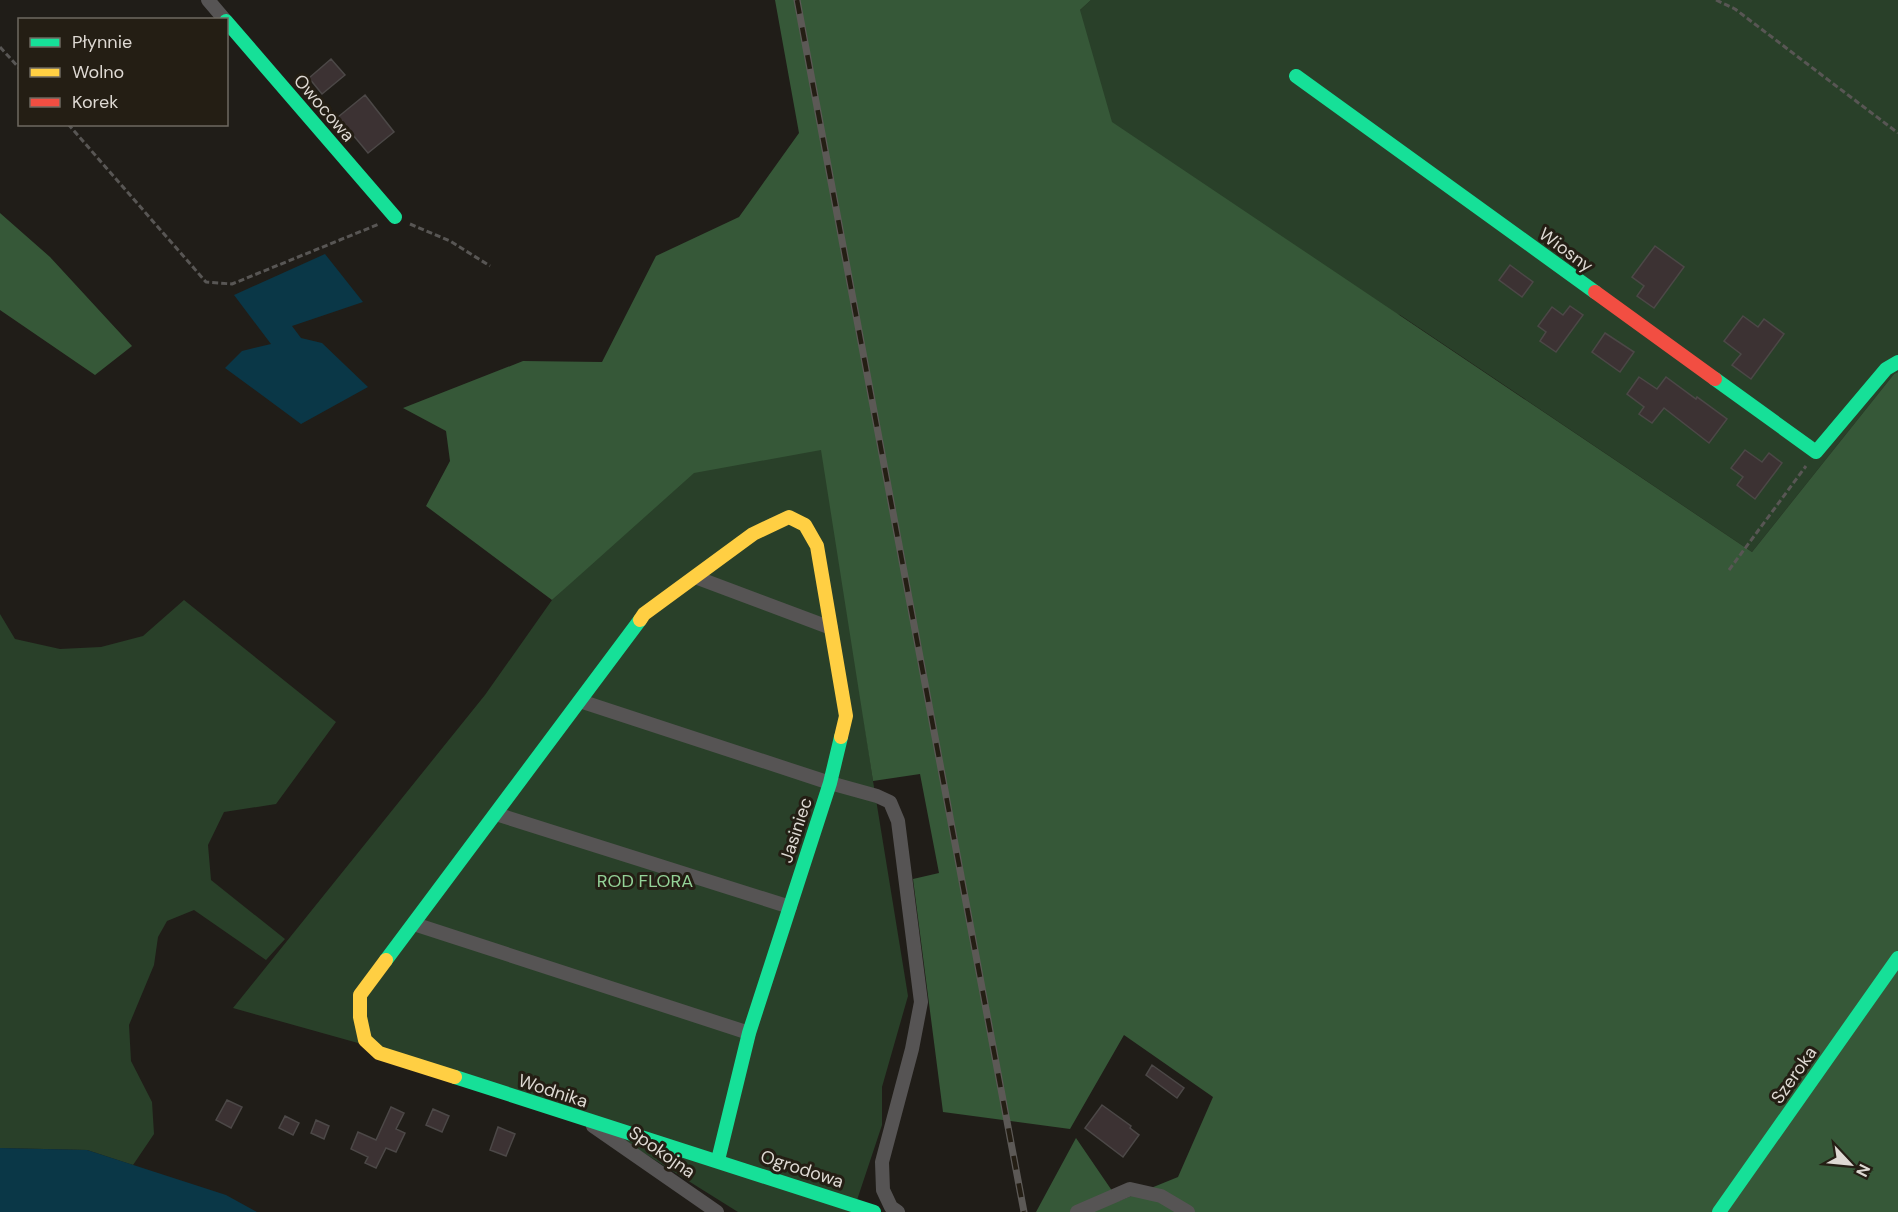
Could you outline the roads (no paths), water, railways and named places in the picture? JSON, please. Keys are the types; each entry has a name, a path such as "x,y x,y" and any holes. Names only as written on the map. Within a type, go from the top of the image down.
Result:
{"street":[{"name":"Owocowa","path":"208,0 224,18"},
{"name":"Owocowa","path":"228,22 395,217"},
{"name":"Wiosny","path":"1296,76 1816,452 1887,369 1898,362"},
{"name":"Jasiniec","path":"695,577 753,534 789,517 805,525 817,546 846,716 830,783 749,1033 718,1160"},
{"path":"749,1033 414,924 644,614 695,577 831,628"},
{"path":"580,701 830,783 878,796 890,802 898,821 921,1002 912,1049 882,1162 883,1190 891,1207 898,1212"},
{"path":"496,814 790,907"},
{"name":"Wodnika","path":"414,924 360,995 360,1017 365,1040 379,1053 586,1121 718,1160"},
{"name":"Szeroka","path":"1719,1212 1898,958"},
{"name":"Spokojna","path":"586,1121 717,1212"},
{"name":"Ogrodowa","path":"718,1160 874,1212"},
{"path":"1077,1212 1130,1189 1161,1196 1188,1212"}],"water":[{"path":"325,254 363,302 292,326 301,338 322,343 368,387 301,424 225,368 242,351 271,344 234,295"},
{"path":"0,1148 87,1150 226,1195 257,1212 0,1212"}],"railway":[{"path":"797,0 1024,1212"}],"park label":[{"name":"ROD FLORA","path":"645,881"}]}
